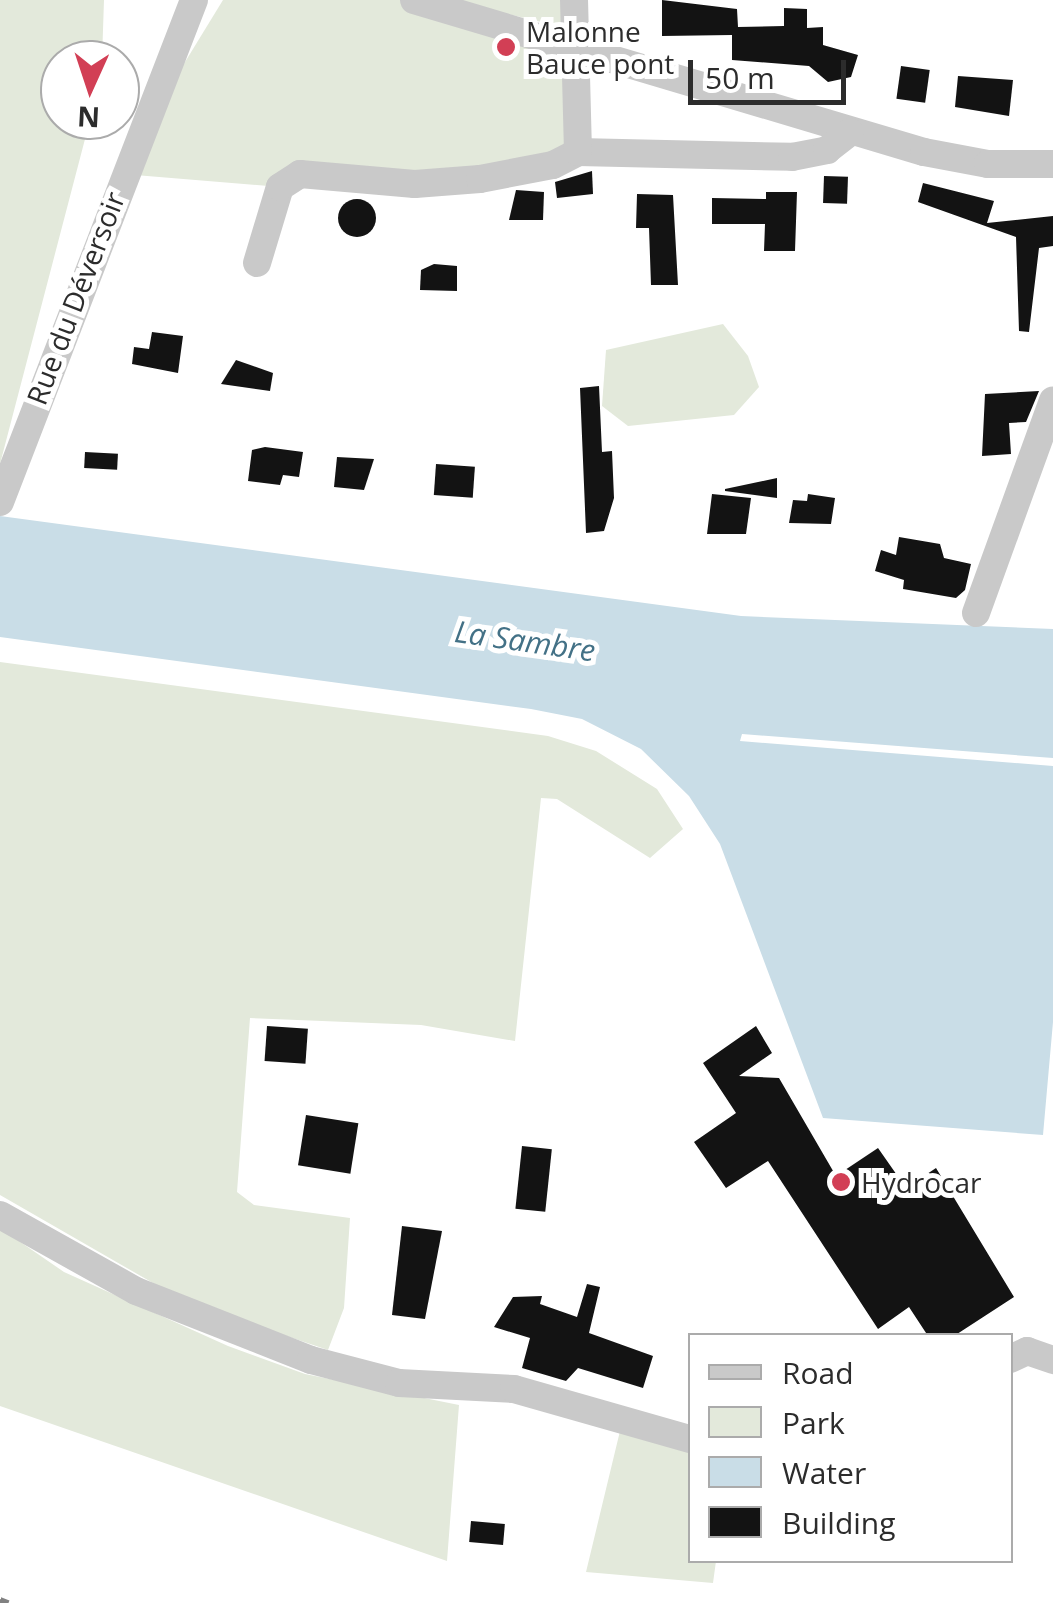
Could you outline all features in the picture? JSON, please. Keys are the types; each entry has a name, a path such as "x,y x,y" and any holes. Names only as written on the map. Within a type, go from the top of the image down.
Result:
{"street":[{"name":"Rue du Déversoir","path":"154,96 172,0"},
{"name":"Rue du Déversoir","path":"4,490 194,0"},
{"path":"414,0 850,132 988,164 1053,164"},
{"path":"574,0 578,152"},
{"path":"256,262 280,187 300,174 416,184 480,179 553,165 578,152 792,157 827,150 850,132"},
{"path":"976,613 1053,400"},
{"path":"0,1216 136,1291 311,1360 399,1382 514,1389 688,1437"}],"green space":[{"path":"0,0 104,0 103,40 40,40 40,140 85,140 0,464"},
{"path":"223,0 409,0 575,47 578,152 553,165 280,187 135,175 174,80"},
{"path":"449,0 567,0 566,28"},
{"path":"723,324 748,356 759,387 734,415 628,426 602,406 606,350"},
{"path":"0,662 548,736 596,751 657,789 683,829 650,858 557,799 541,798 515,1041 421,1025 250,1018 237,1192 254,1205 350,1218 344,1308 328,1350 186,1302 0,1195"},
{"path":"0,1228 64,1272 228,1346 305,1374 459,1405 447,1561 0,1406"},
{"path":"620,1431 688,1448 688,1563 716,1563 713,1583 586,1572"}],"water":[{"name":"La Sambre","path":"0,516 741,616 1053,629 1053,758 742,734 740,741 1053,766 1053,1022 1043,1135 823,1118 720,844 689,796 641,749 582,719 531,709 0,637"}],"building":[{"path":"662,0 737,9 738,27 784,26 784,8 807,9 807,28 823,27 823,45 858,55 851,77 828,82 809,66 732,60 732,35 662,36"},
{"path":"901,66 930,70 925,103 896,99"},
{"path":"958,76 1013,80 1009,116 955,107"},
{"path":"592,171 593,194 557,198 555,182"},
{"path":"824,176 848,177 847,204 823,203"},
{"path":"923,183 994,201 987,223 1053,216 1053,246 1039,248 1029,332 1019,331 1016,237 918,202"},
{"path":"516,190 544,192 543,220 509,220"},
{"path":"766,192 797,192 795,251 764,251 765,224 712,224 712,198 766,199"},
{"path":"637,194 673,195 678,285 651,285 649,228 636,228"},
{"path":"357,199 370,205 376,218 370,231 357,237 344,231 338,218 344,205"},
{"path":"434,264 457,266 457,291 420,290 421,270"},
{"path":"152,332 183,336 178,373 132,364 134,347 149,349"},
{"path":"236,360 273,373 270,391 221,384"},
{"path":"599,386 602,452 612,451 614,498 604,531 586,533 580,388"},
{"path":"1039,391 1026,422 1009,423 1011,454 982,456 985,394"},
{"path":"265,447 303,452 299,477 283,475 280,485 248,481 252,450"},
{"path":"85,452 118,454 117,470 84,468"},
{"path":"337,457 374,459 364,490 334,487"},
{"path":"436,464 475,467 473,498 434,495"},
{"path":"777,478 777,498 725,491 725,489"},
{"path":"712,494 751,498 746,534 707,534"},
{"path":"808,494 835,498 831,524 789,523 793,500 807,501"},
{"path":"899,537 940,544 944,558 971,564 965,590 956,598 903,589 904,580 875,571 881,550 896,555"},
{"path":"267,1026 308,1029 305,1064 265,1061"},
{"name":"Hydrocar","path":"756,1026 772,1053 739,1076 779,1078 836,1176 878,1148 906,1188 936,1168 1014,1297 959,1333 926,1333 909,1307 878,1329 768,1161 726,1188 694,1142 736,1113 703,1063"},
{"path":"306,1115 358,1123 350,1174 298,1165"},
{"path":"522,1146 552,1149 545,1212 515,1209"},
{"path":"402,1226 442,1231 425,1319 392,1315"},
{"path":"587,1284 600,1287 589,1333 653,1356 643,1388 578,1368 566,1381 522,1368 530,1338 494,1327 513,1297 542,1296 540,1304 577,1317"},
{"path":"471,1521 505,1524 503,1545 469,1542"}],"railway":[{"path":"0,1600 8,1603"}],"place":[{"name":"Malonne Bauce pont","path":"506,47"},
{"name":"Hydrocar","path":"841,1182"}]}
